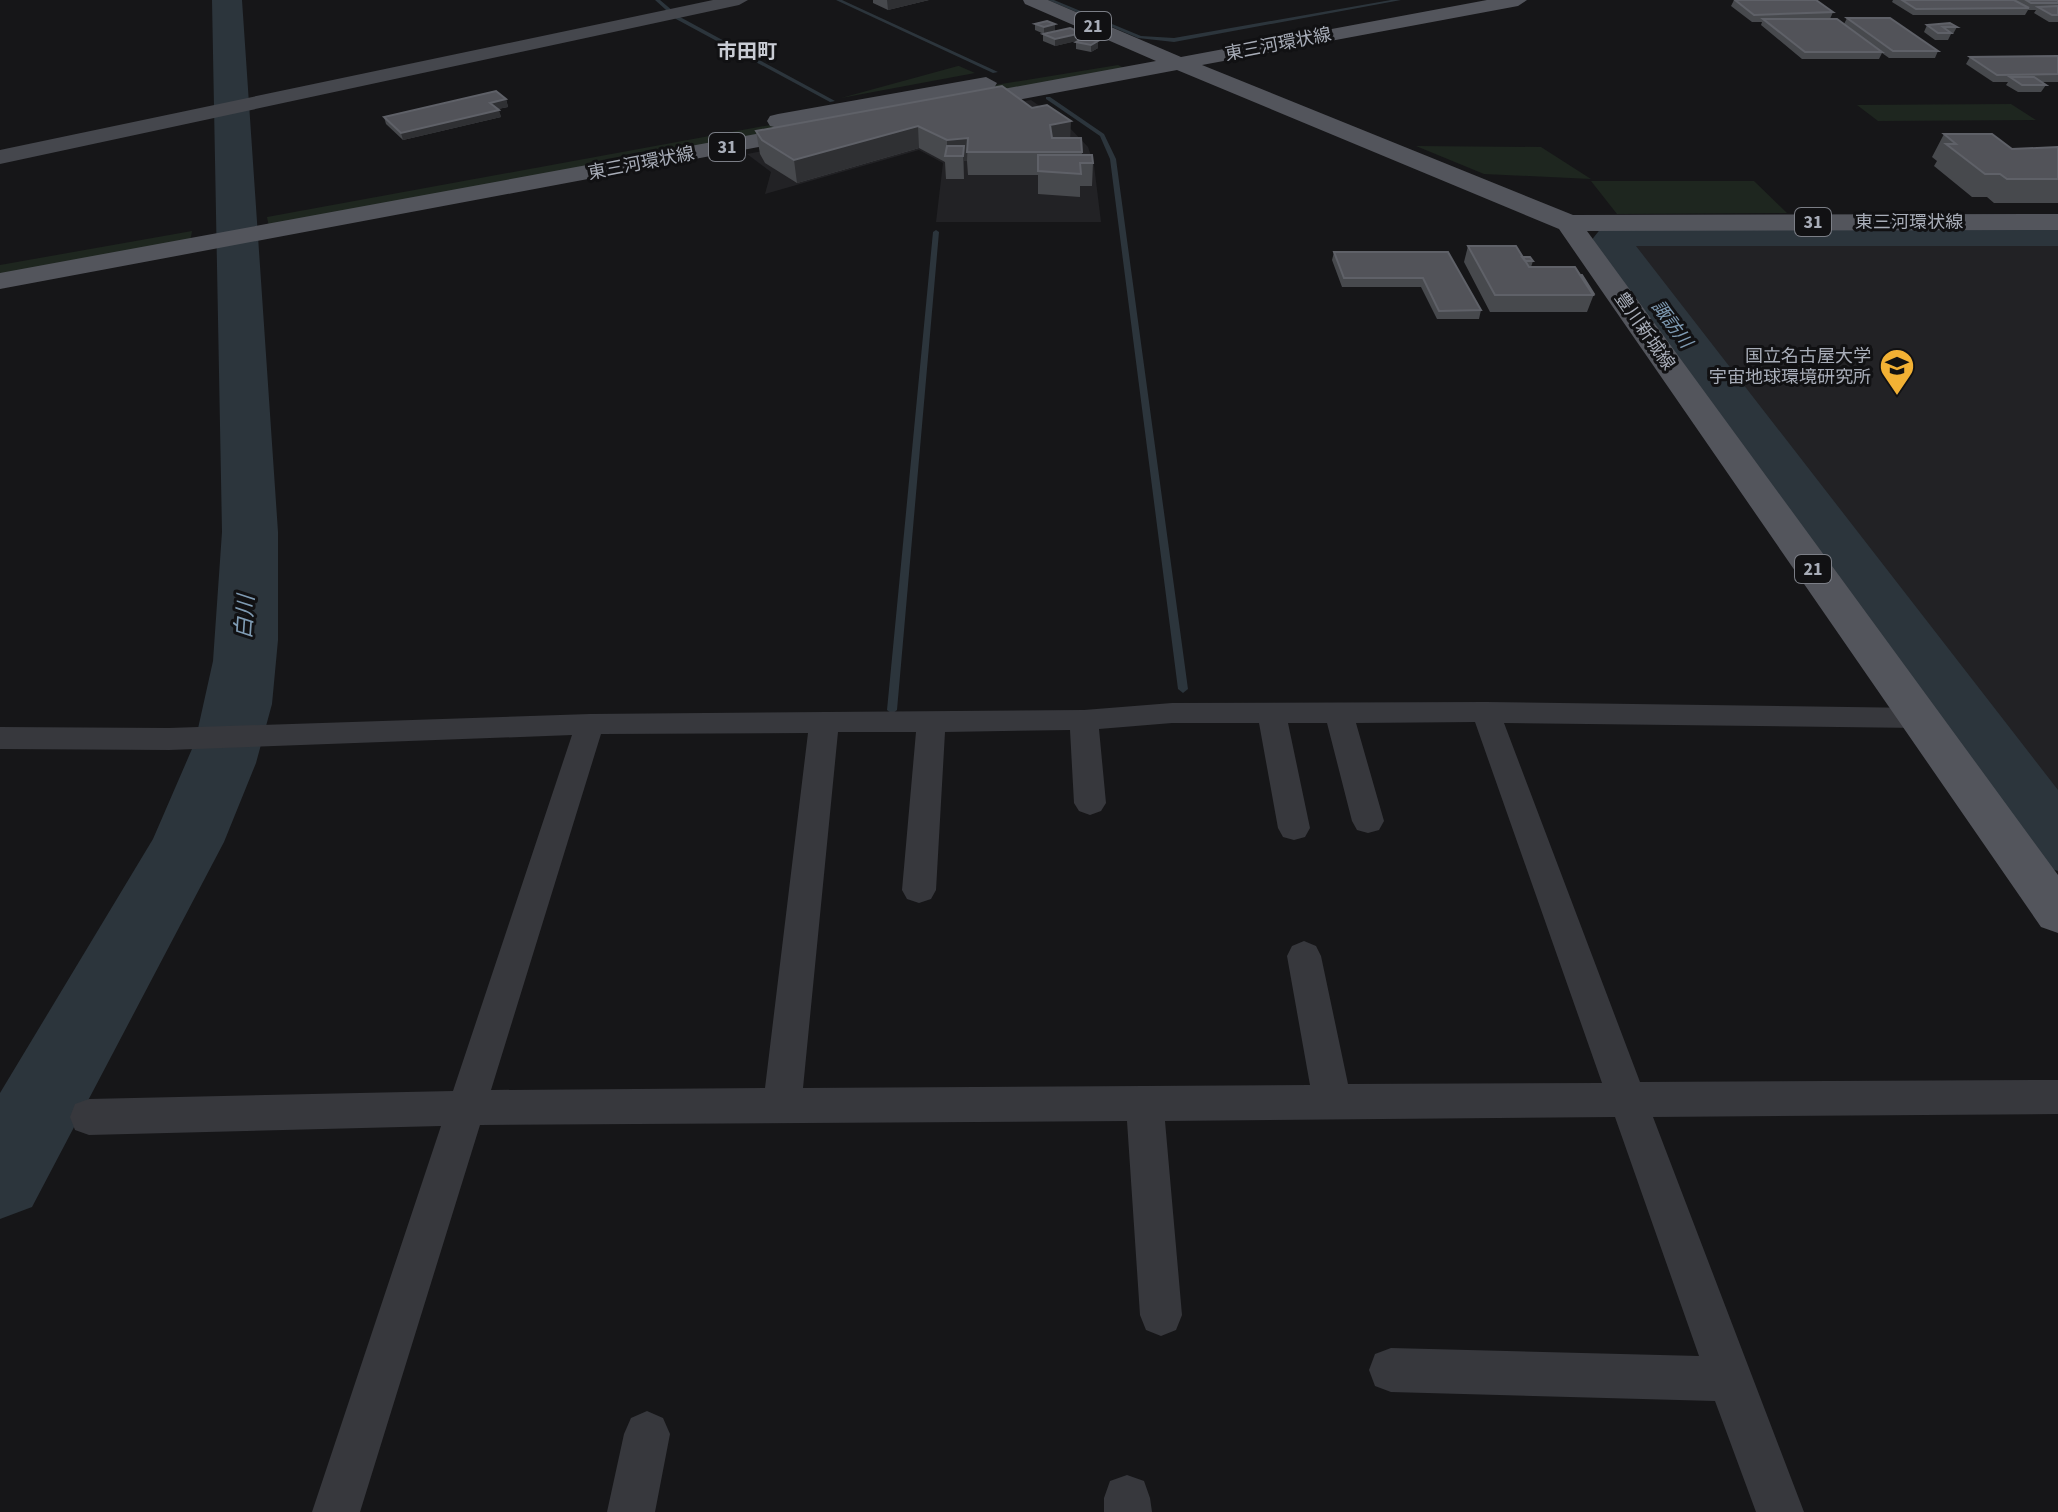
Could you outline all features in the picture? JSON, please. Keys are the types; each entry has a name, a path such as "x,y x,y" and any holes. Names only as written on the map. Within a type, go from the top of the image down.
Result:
{"main road":[{"name":"豊川新城線","path":"1032,0 1153,53 1568,223 2058,913"},
{"name":"東三河環状線","path":"274,222 1153,53 1451,0"},
{"name":"東三河環状線","path":"0,281 197,236 1518,0"},
{"name":"東三河環状線","path":"1568,223 2058,222"},
{"name":"東三河環状線","path":"0,262 197,236"}],"street":[{"path":"0,157 739,0"},
{"path":"1486,712 1626,1100 1780,1512"},
{"path":"0,738 169,739 590,724 1084,720 1172,713 1486,712 1919,718"},
{"path":"1272,714 1294,828"},
{"path":"1339,714 1368,821"},
{"path":"1084,720 1090,803"},
{"path":"782,1106 824,722"},
{"path":"919,890 931,722"},
{"path":"336,1512 590,724"},
{"path":"1304,956 1333,1104"},
{"path":"89,1117 466,1108 2058,1097"},
{"path":"1145,1105 1161,1315"},
{"path":"1391,1370 1729,1379"},
{"path":"631,1512 647,1434"}],"shaded area":[{"path":"1118,65 1128,70 269,227 267,217 928,96"},
{"path":"958,66 975,73 841,98"},
{"path":"1031,100 1068,126 1088,147 1094,165 1101,222 936,222 943,163 919,150 765,194 771,172 747,154"},
{"path":"2011,104 2036,120 1878,121 1857,105"},
{"path":"1416,146 1541,147 1591,179 1484,174"},
{"path":"1591,181 1754,181 1787,213 1617,214"},
{"path":"192,231 190,243 0,278 0,265"},
{"name":"国立名古屋大学 宇宙地球環境研究所","path":"2058,234 2058,821 1619,244 1624,239 1635,237"}],"building":[{"path":"1735,0 1816,0 1833,12 1754,15"},
{"path":"1902,0 2014,0 2029,8 1916,9"},
{"path":"2026,0 2058,0 2058,3 2031,3"},
{"path":"2058,6 2058,15 2038,7"},
{"path":"1847,18 1890,18 1938,51 1893,51"},
{"path":"1763,19 1837,19 1882,52 1805,52"},
{"path":"1047,21 1055,24 1044,27 1035,24"},
{"path":"1950,23 1957,27 1943,27 1951,33 1938,33 1927,25"},
{"path":"1070,28 1082,33 1055,39 1043,34"},
{"path":"1083,38 1098,41 1091,45 1076,42"},
{"path":"2058,56 2058,74 1997,75 1970,57"},
{"path":"2010,77 2034,77 2046,85 2022,85"},
{"path":"1002,86 1032,108 1047,105 1071,121 1050,125 1052,138 1081,138 1082,152 967,152 968,138 947,140 918,126 794,160 762,140 756,131"},
{"path":"496,91 506,99 490,103 499,110 401,133 384,117"},
{"path":"1944,134 1992,134 2012,149 2058,147 2058,179 2007,179 2000,174 1985,174 1946,144 1956,144"},
{"path":"947,146 964,146 963,156 945,156"},
{"path":"1038,155 1092,155 1093,163 1080,163 1081,174 1038,171"},
{"path":"1468,246 1516,246 1529,267 1575,267 1593,295 1495,295"},
{"path":"1334,252 1448,252 1481,310 1439,311 1423,278 1344,278"}],"waterway":[{"name":"白川","path":"0,1176 188,842 222,763 239,704 247,640 250,532 227,0"},
{"path":"657,0 678,18 832,101"},
{"path":"838,0 995,72"},
{"path":"1050,0 1140,37 1174,40 1399,0"},
{"path":"1048,98 1102,135 1113,159 1183,689"},
{"path":"892,710 936,232"},
{"name":"諏訪川","path":"2058,234 1628,234 1617,236 1611,242 2058,843"}],"place":[{"name":"国立名古屋大学 宇宙地球環境研究所","path":"1897,397"}],"district":[{"name":"市田町","path":"747,51"}]}
